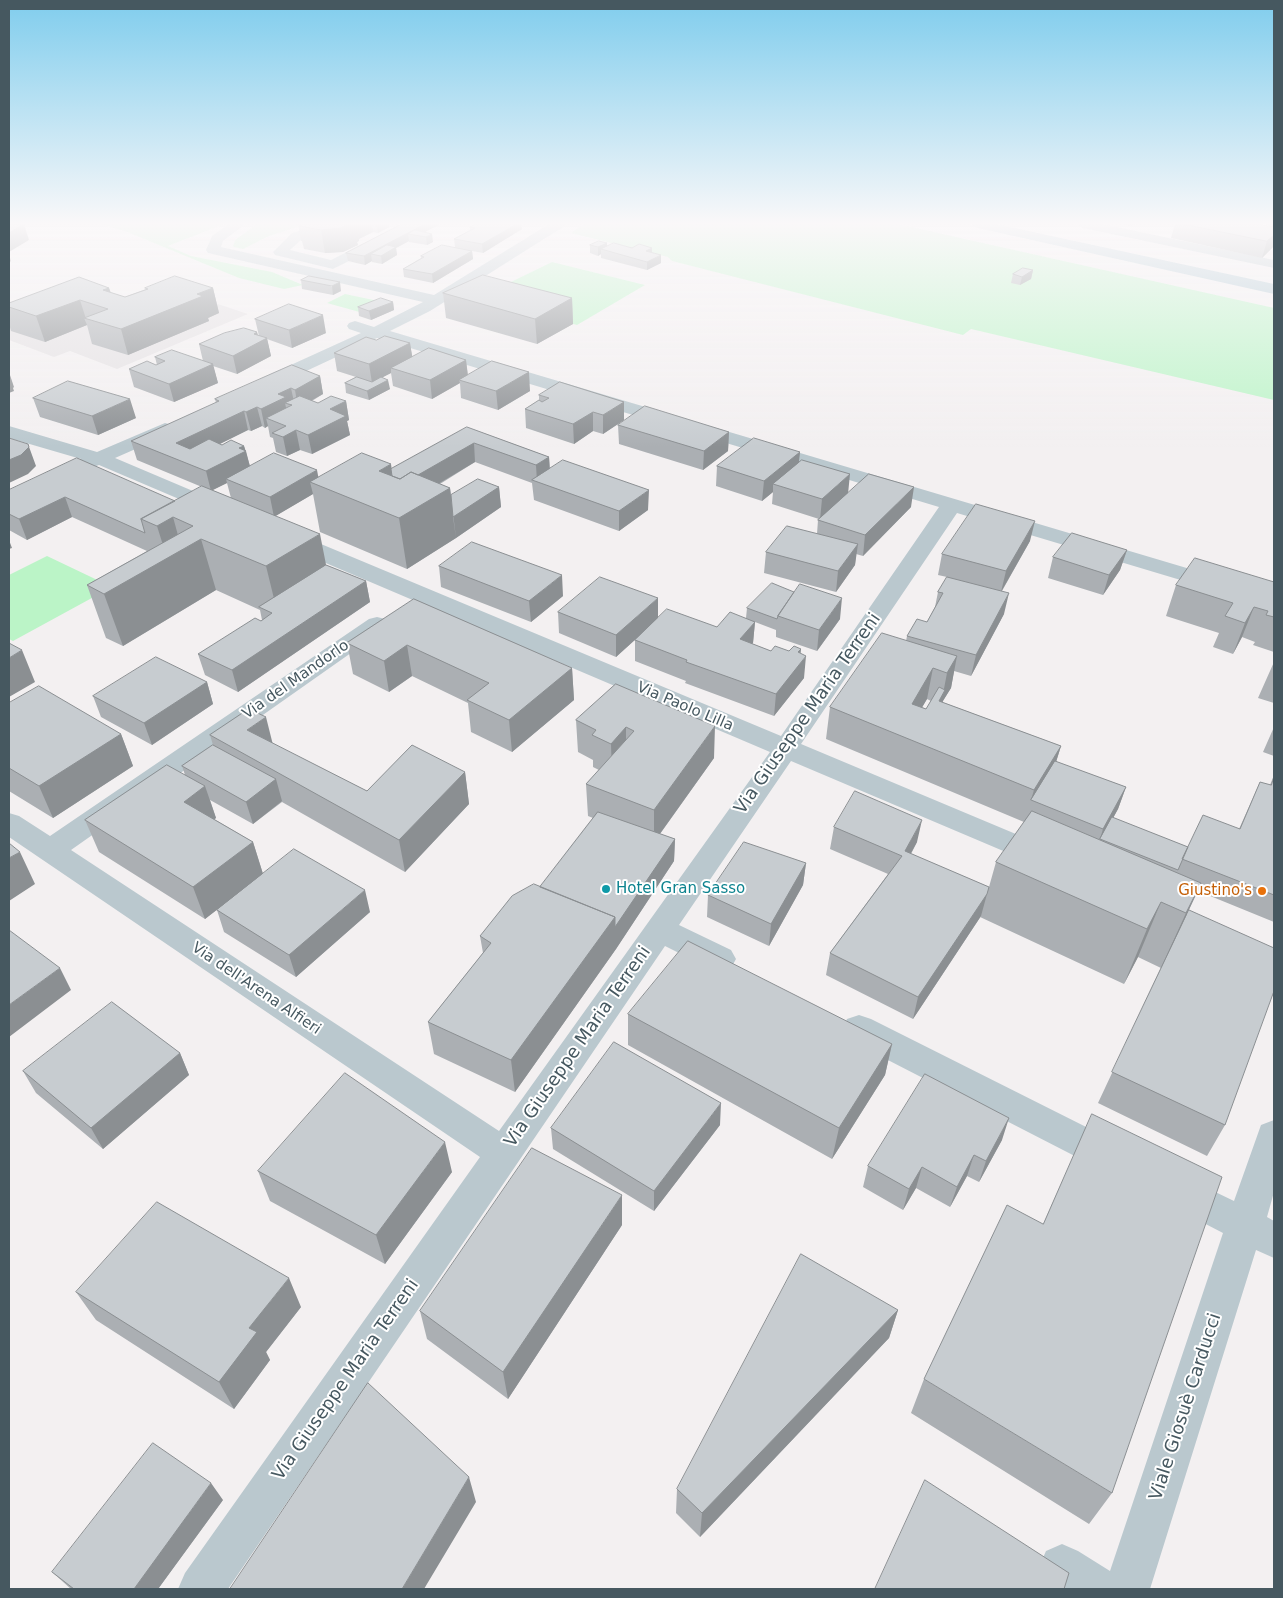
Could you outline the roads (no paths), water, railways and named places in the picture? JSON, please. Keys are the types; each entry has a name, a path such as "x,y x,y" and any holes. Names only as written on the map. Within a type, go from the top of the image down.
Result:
{"street":[{"path":"432,299 438,300"},
{"path":"251,390 362,330 438,300"},
{"path":"362,330 1274,601"},
{"path":"72,470 178,423"},
{"path":"9,432 98,458 241,519"},
{"name":"Via Giuseppe Maria Terreni","path":"201,1589 660,930 952,504"},
{"name":"Via Paolo Lilla","path":"268,530 1069,868"},
{"name":"Via del Mandorlo","path":"49,850 420,595"},
{"name":"Via dell'Arena Alfieri","path":"9,823 453,1122 504,1153"},
{"path":"660,930 742,971"},
{"path":"832,1016 1259,1233"},
{"name":"Viale Giosuè Carducci","path":"1128,1589 1259,1233 1274,1136"}],"place":[{"name":"Hotel Gran Sasso","path":"606,889"},
{"name":"Giustino's","path":"1262,891"}]}
